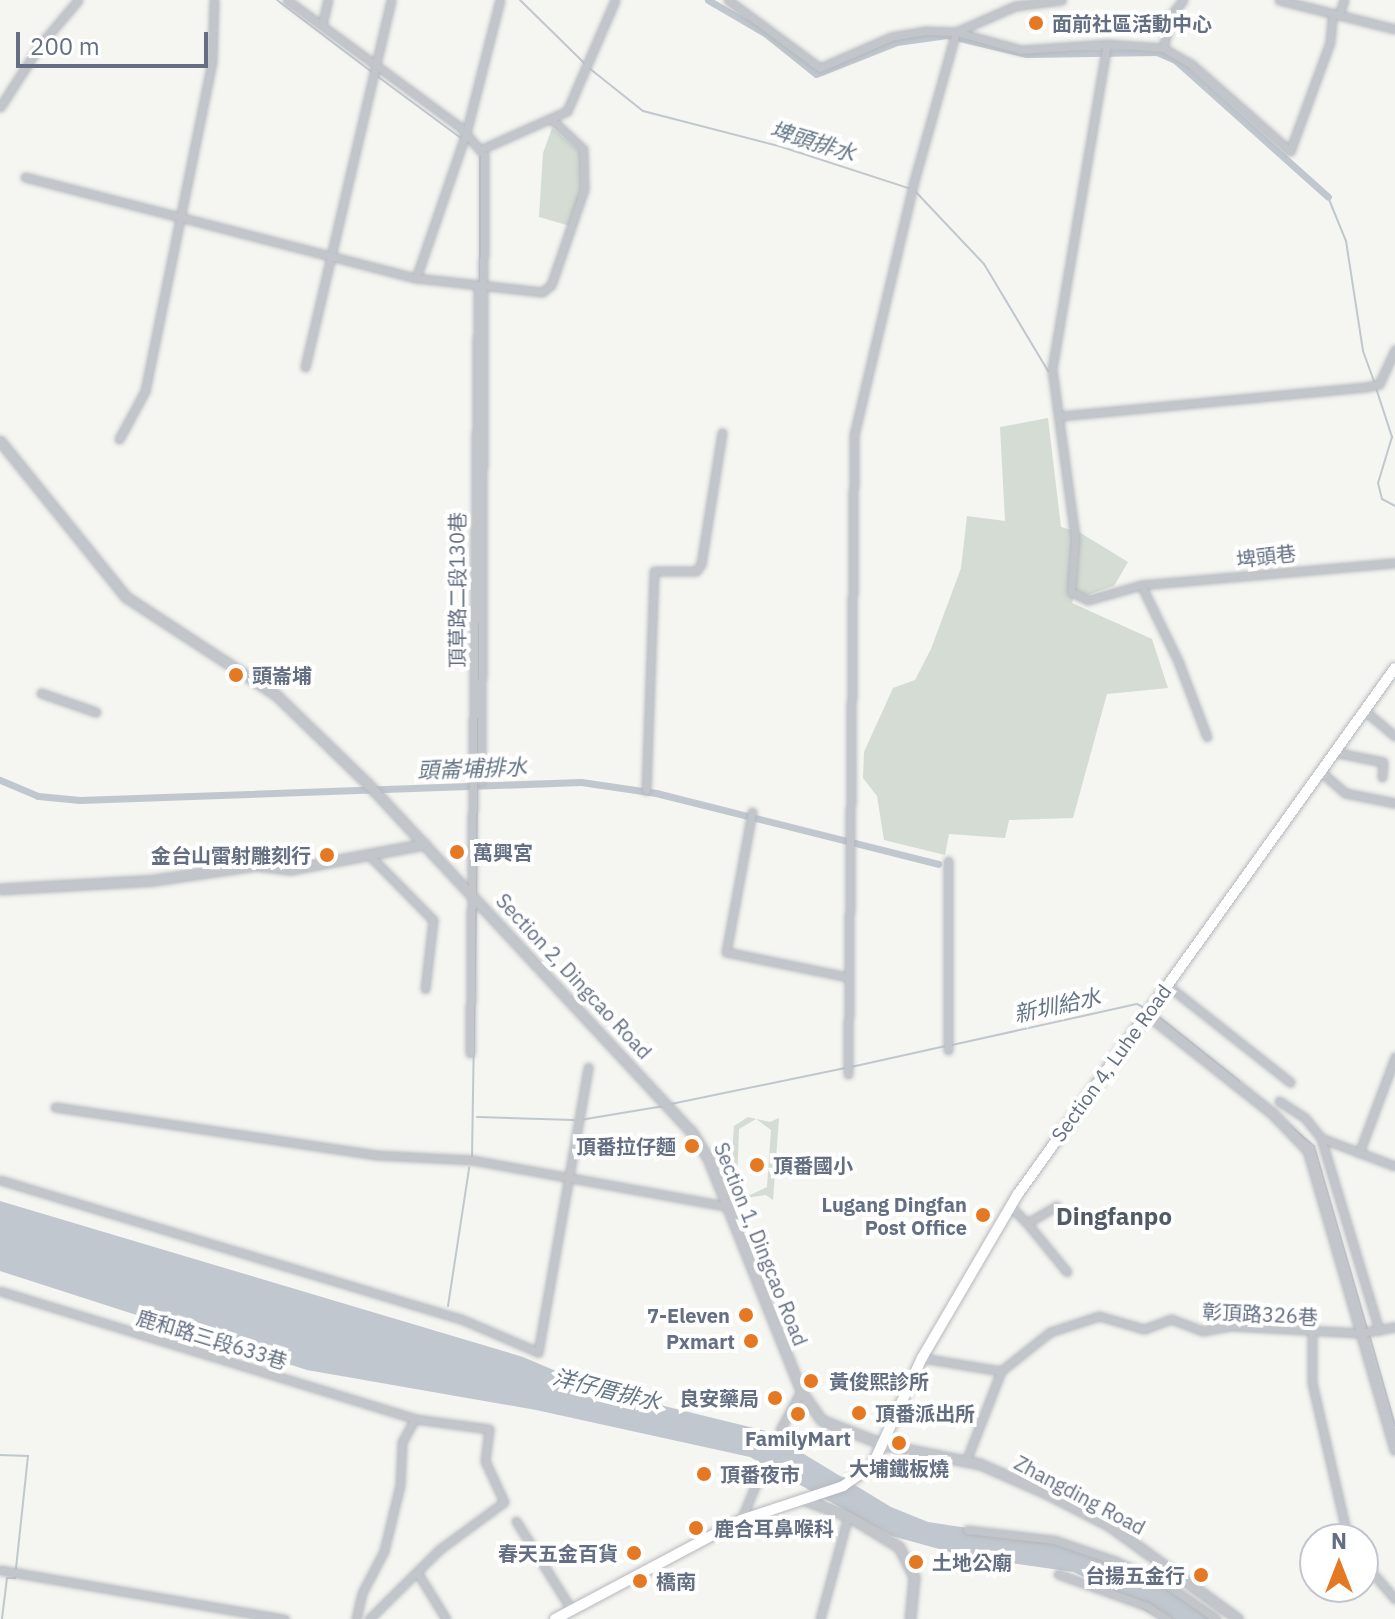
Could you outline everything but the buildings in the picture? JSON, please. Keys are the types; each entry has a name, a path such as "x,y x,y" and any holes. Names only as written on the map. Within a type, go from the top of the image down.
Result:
{"main road":[{"name":"Section 4, Luhe Road","path":"807,1497 860,1477 885,1445 922,1358 1010,1206 1395,668"},
{"path":"555,1619 741,1520 807,1497"}],"street":[{"path":"0,107 40,45 78,0"},
{"path":"119,439 145,391 177,219 212,63 214,0"},
{"path":"287,0 466,133 482,149 481,781"},
{"path":"322,25 328,0"},
{"path":"305,367 391,0"},
{"path":"416,278 466,133 500,0"},
{"path":"482,149 567,111 615,0"},
{"path":"728,0 820,68 891,37 956,32 1015,6 1062,0"},
{"path":"1163,48 1172,14 1183,0"},
{"path":"1279,0 1395,29"},
{"path":"956,32 1021,50 1107,44 1163,48 1191,64 1290,151 1344,0"},
{"path":"848,1074 854,435 914,181 956,32"},
{"path":"1107,44 1052,369 1060,416 1366,387 1379,384 1395,350"},
{"path":"25,177 177,219 416,278 542,292 551,285 584,189 583,149 552,120"},
{"name":"頂草路二段130巷","path":"470,1053 481,287"},
{"name":"埤頭巷","path":"1060,416 1075,538 1073,597 1088,600 1141,585 1395,563"},
{"path":"646,790 654,571 696,571 701,564 722,433"},
{"name":"Section 2, Dingcao Road","path":"0,441 126,597 275,694 425,844 673,1109"},
{"path":"1141,585 1178,661 1207,737"},
{"path":"41,693 96,712"},
{"path":"1365,711 1395,736"},
{"path":"1334,752 1383,762 1382,777"},
{"path":"1321,772 1345,793 1395,803"},
{"path":"751,816 726,952 848,977"},
{"path":"0,889 154,880 256,865 291,869 425,844"},
{"path":"368,854 433,920 425,989"},
{"path":"948,861 948,1050"},
{"path":"1167,985 1290,1082"},
{"path":"1147,1014 1303,1141 1369,1331"},
{"path":"1359,1153 1395,1057"},
{"path":"0,1180 461,1319 538,1352 588,1067"},
{"path":"1279,1101 1321,1138 1395,1166"},
{"path":"55,1107 376,1155 472,1160 570,1181 726,1206"},
{"name":"Section 1, Dingcao Road","path":"673,1109 704,1149 801,1391 821,1420 885,1445"},
{"path":"1321,1138 1395,1450"},
{"path":"1010,1206 1067,1272"},
{"path":"1027,1223 1056,1206"},
{"name":"鹿和路三段633巷","path":"0,1291 415,1419 489,1429 485,1461 504,1502 417,1572"},
{"name":"彰頂路326巷","path":"1001,1371 1050,1332 1099,1316 1144,1329 1171,1319 1202,1331 1231,1326 1312,1332 1369,1331 1395,1327"},
{"path":"1312,1332 1312,1383 1344,1523"},
{"path":"922,1358 1001,1371 966,1461"},
{"path":"780,1430 801,1391"},
{"path":"356,1619 362,1593 384,1551 400,1485 402,1442 415,1419"},
{"name":"Zhangding Road","path":"885,1445 966,1461 1110,1526 1238,1619"},
{"path":"741,1520 762,1469"},
{"path":"807,1497 848,1516 899,1547 914,1577 910,1619"},
{"path":"820,1619 848,1516"},
{"path":"516,1521 571,1609"},
{"path":"967,1530 1054,1540 1115,1561 1167,1585 1216,1619"},
{"path":"0,1570 285,1619"},
{"path":"369,1619 417,1572 446,1619"},
{"path":"1058,1574 1147,1606 1167,1619"},
{"path":"1379,1580 1395,1599"}],"shaded area":[{"path":"552,128 582,154 583,180 570,226 539,217 543,153"},
{"path":"1048,418 1061,527 1079,532 1128,562 1114,586 1087,595 1076,591 1072,603 1152,639 1168,688 1107,694 1073,818 1009,820 1005,838 949,834 945,855 884,840 877,796 863,778 864,752 893,688 915,680 931,649 961,568 967,516 1005,521 1000,427"},
{"path":"748,1117 770,1122 779,1118 773,1200 766,1195 745,1198 730,1185 734,1126","holes":["756,1119 771,1130 767,1187 750,1195 737,1185 739,1129"]},
{"path":"0,1201 523,1357 603,1391 766,1431 891,1507 928,1522 1040,1539 1115,1562 1165,1586 1213,1619 1161,1619 1074,1572 968,1557 892,1536 750,1457 536,1410 307,1370 0,1271"}],"waterway":[{"path":"277,0 372,72"},
{"name":"埤頭排水","path":"520,0 584,63"},
{"path":"708,0 765,33 816,74 897,42 947,35 1027,54 1157,52 1175,60 1328,197"},
{"name":"埤頭排水","path":"589,68 643,111 782,147 908,188"},
{"path":"377,76 462,139"},
{"path":"480,157 480,283"},
{"name":"埤頭排水","path":"914,190 984,264 1048,371"},
{"path":"1328,197 1346,241 1363,351 1374,382"},
{"path":"1376,388 1392,437 1378,483 1382,499 1395,506"},
{"path":"476,894 478,669"},
{"name":"頭崙埔排水","path":"0,780 38,796 80,800 581,782 656,793 938,864"},
{"path":"472,1158 476,905"},
{"name":"新圳給水","path":"952,1045 1137,1004 1145,1008"},
{"name":"新圳給水","path":"1154,1013 1239,1081"},
{"name":"新圳給水","path":"851,1067 946,1046"},
{"name":"新圳給水","path":"671,1104 845,1068"},
{"name":"新圳給水","path":"580,1120 664,1106"},
{"name":"新圳給水","path":"477,1117 574,1120"},
{"name":"新圳給水","path":"1289,1125 1314,1146 1367,1328"},
{"path":"448,1306 469,1168"},
{"name":"新圳給水","path":"1369,1334 1395,1425"},
{"path":"0,1455 28,1456 15,1578 7,1578 2,1619"}],"place":[{"name":"面前社區活動中心","path":"1036,23"},
{"name":"頭崙埔","path":"236,675"},
{"name":"萬興宮","path":"457,852"},
{"name":"金台山雷射雕刻行","path":"327,855"},
{"name":"頂番拉仔麵","path":"692,1146"},
{"name":"頂番國小","path":"757,1165"},
{"name":"Lugang Dingfan Post Office","path":"983,1215"},
{"name":"7-Eleven","path":"746,1315"},
{"name":"Pxmart","path":"751,1341"},
{"name":"黃俊熙診所","path":"811,1381"},
{"name":"良安藥局","path":"775,1398"},
{"name":"頂番派出所","path":"859,1413"},
{"name":"FamilyMart","path":"798,1414"},
{"name":"大埔鐵板燒","path":"899,1443"},
{"name":"頂番夜市","path":"704,1474"},
{"name":"鹿合耳鼻喉科","path":"696,1528"},
{"name":"春天五金百貨","path":"634,1553"},
{"name":"土地公廟","path":"916,1562"},
{"name":"台揚五金行","path":"1201,1575"},
{"name":"橋南","path":"640,1581"}],"district":[{"name":"Dingfanpo","path":"1114,1217"}],"water label":[{"name":"洋仔厝排水","path":"607,1389"}]}
